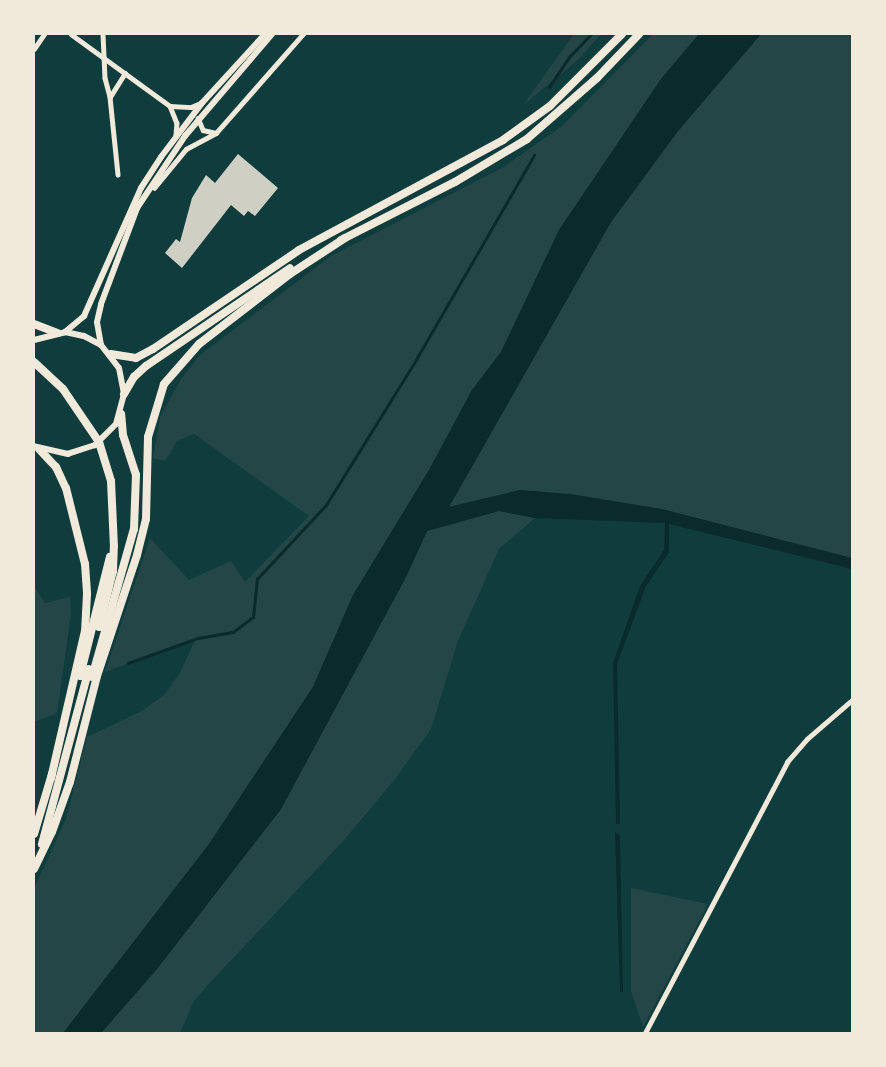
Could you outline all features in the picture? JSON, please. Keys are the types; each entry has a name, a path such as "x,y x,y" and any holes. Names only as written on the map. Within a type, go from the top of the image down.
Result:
{"main road":[{"path":"34,340 61,333 84,316 141,188 176,135 202,102 265,34"},
{"path":"101,345 97,322 101,304 137,208 198,118 272,34"},
{"path":"111,354 136,358 192,324 299,250 503,140 550,106 622,34"},
{"path":"36,448 68,454 87,449 111,432 120,414 124,394 134,377 146,366 198,332 282,272 456,182 527,139 598,78 639,34"},
{"path":"34,869 52,832 70,782 97,676 137,555 146,519 148,437 164,384 199,344 290,274 345,238"},
{"path":"34,324 61,333 84,336 101,345 111,354 119,368 124,394"},
{"path":"34,864 70,747 113,571 114,546 113,502 106,461 90,425 63,389 36,364"},
{"path":"52,832 104,627 134,529 136,475 123,435 120,414"},
{"path":"36,448 56,467 66,488 85,564 87,594 85,631 51,778"},
{"path":"34,834 114,546"}],"street":[{"path":"34,50 44,34"},
{"path":"71,34 170,106 177,123 176,135"},
{"path":"103,34 106,58 105,78 110,97 118,175"},
{"path":"137,208 186,149 216,133 303,34"},
{"path":"110,97 125,73"},
{"path":"170,106 190,107 202,102"},
{"path":"198,118 203,130 216,133"},
{"path":"645,1033 787,762 807,739 852,700"}],"shaded area":[{"path":"574,34 601,34 577,61 523,105"},
{"path":"653,34 699,34 661,79 559,230 501,352 472,390 429,470 353,595 313,687 209,844 70,1025 63,1033 34,1033 34,889 66,819 87,737 142,711 164,695 180,673 196,638 105,672 150,538 189,580 231,561 245,582 309,516 194,434 177,441 165,461 153,458 160,417 181,379 200,355 331,256 502,168 562,126"},
{"path":"699,34 761,34 678,131 611,222 449,507 520,490 570,494 662,509 852,558 852,569 669,524 669,552 646,586 617,664 620,824 616,824 613,663 640,586 664,550 665,523 535,518 499,511 427,531 406,577 281,809 157,969 101,1033 63,1033 209,844 313,687 353,595 429,470 472,390 501,352 559,230 661,79"},
{"path":"761,34 852,34 852,558 520,490 449,507 611,222 678,131"},
{"path":"499,511 535,518 499,549 458,641 431,729 395,779 345,839 194,1001 180,1033 101,1033 157,969 281,809 406,577 427,531"},
{"path":"34,586 45,603 70,597 71,614 57,713 34,722"},
{"path":"615,832 620,836 623,992 620,992"},
{"path":"631,888 708,904 643,1027 631,991"}],"building":[{"path":"238,154 278,188 255,216 248,211 244,216 231,205 182,268 165,253 176,239 180,242 192,198 206,175 215,183"}],"waterway":[{"path":"549,87 569,57 591,34"},
{"path":"128,663 198,638 233,632 253,617 257,579 326,505 417,358 534,155"}]}
